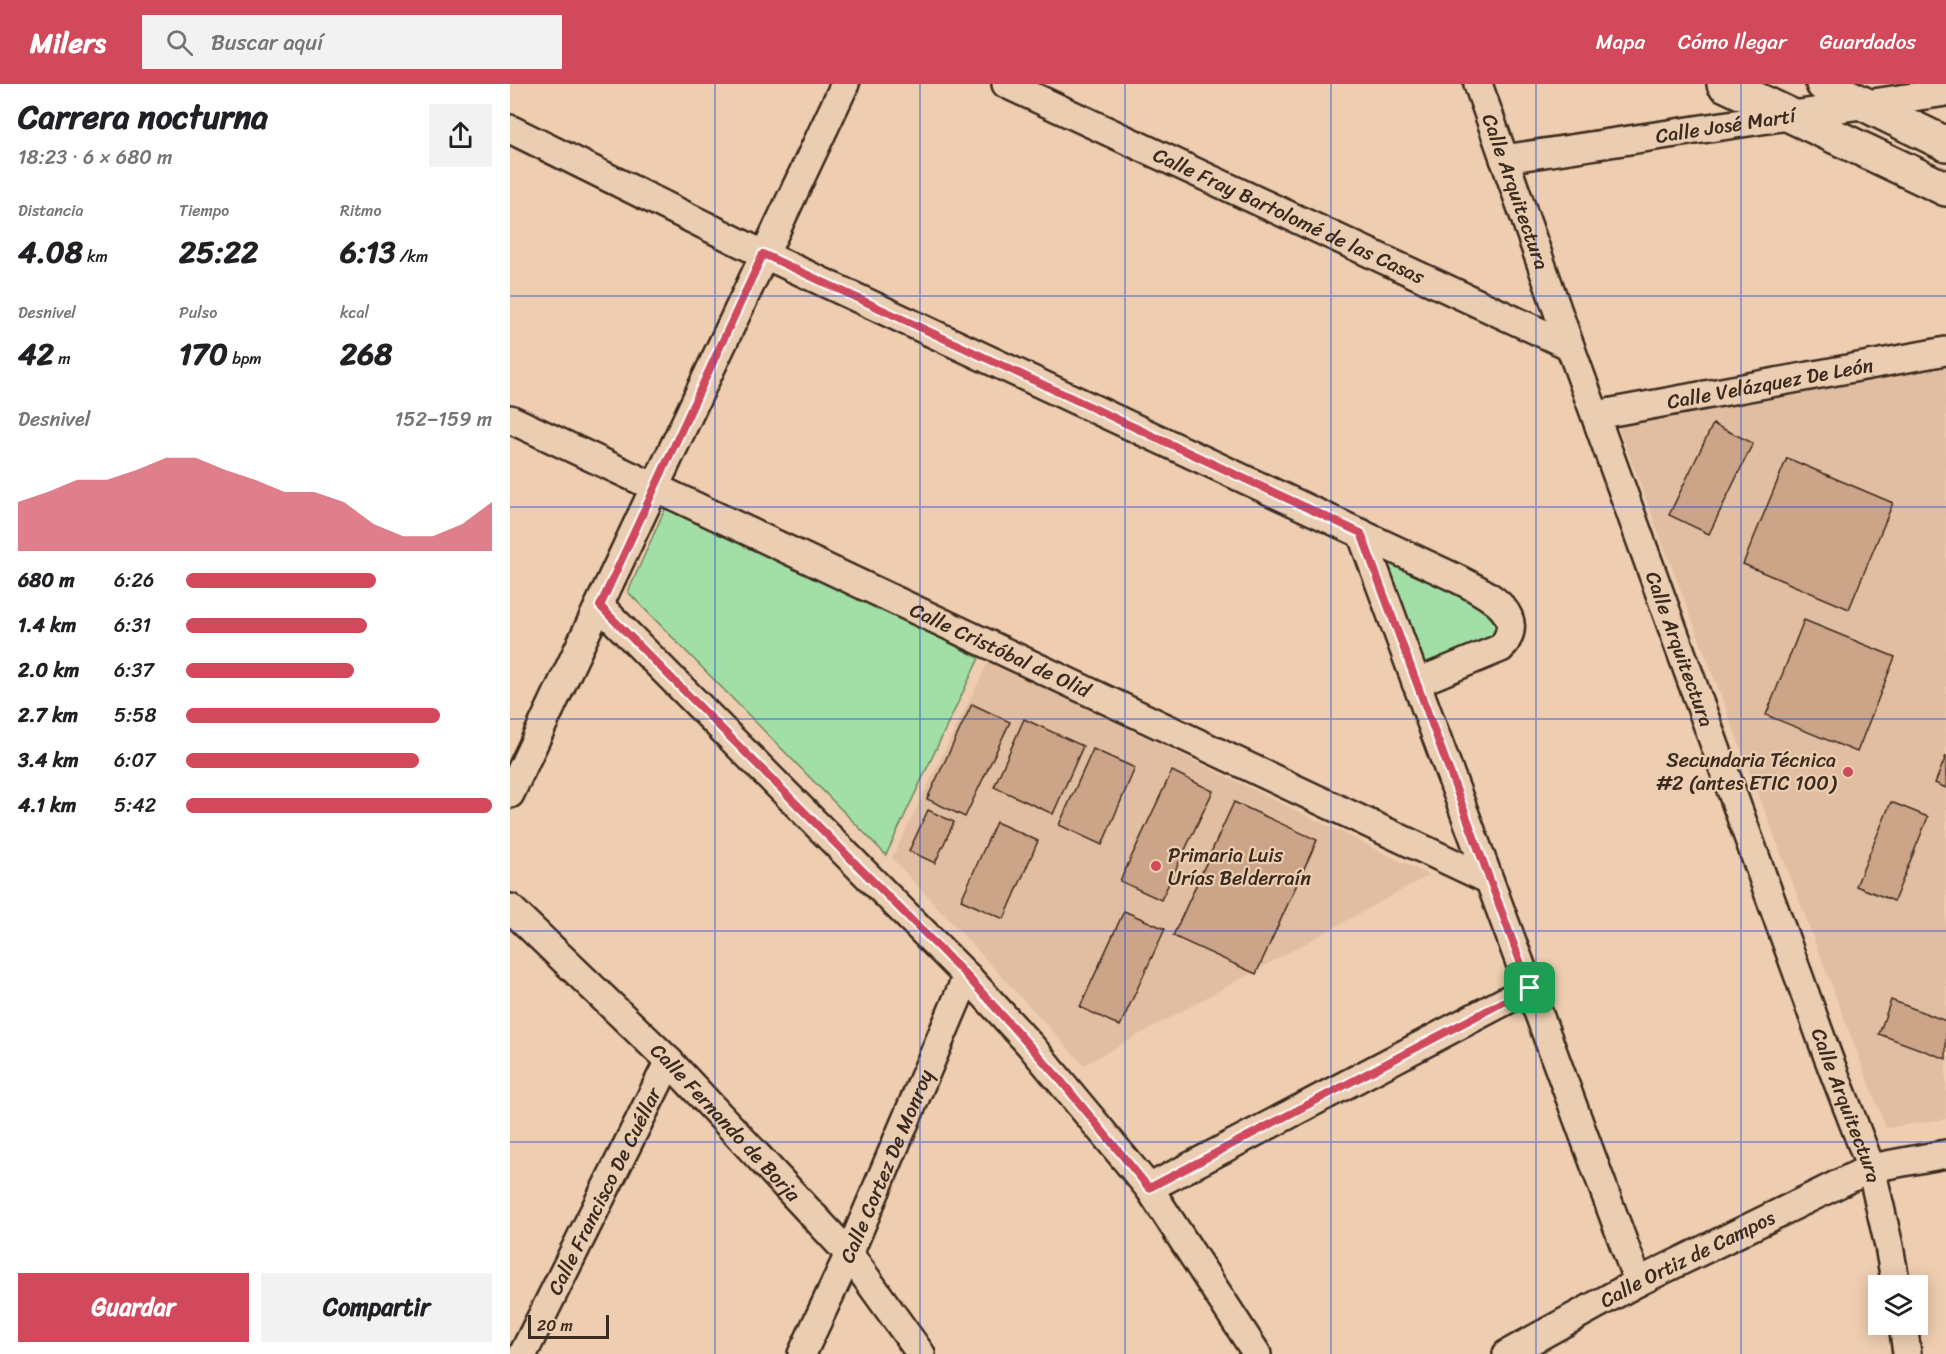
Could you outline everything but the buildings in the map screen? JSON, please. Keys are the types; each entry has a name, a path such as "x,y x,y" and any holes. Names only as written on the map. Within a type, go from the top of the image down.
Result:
{"street":[{"path":"510,794 845,84"},
{"name":"Calle Fray Bartolomé de las Casas","path":"1006,84 1570,346"},
{"name":"Calle Arquitectura","path":"1478,84 1570,346 1828,1057 1871,1168 1894,1275"},
{"path":"1724,84 1946,189"},
{"path":"1823,84 1946,144"},
{"name":"Calle José Martí","path":"1504,159 1946,93"},
{"path":"510,129 763,254 1486,593 1506,612 1510,621 1506,641 1495,651 1416,682"},
{"name":"Calle Velázquez De León","path":"1596,415 1946,351"},
{"name":"Calle Cristóbal de Olid","path":"510,419 1490,880"},
{"path":"1361,533 1638,1282"},
{"path":"600,606 967,976 1039,1055 1149,1188 1257,1354"},
{"name":"Calle Fernando de Borja","path":"510,908 669,1061 849,1254 921,1354"},
{"name":"Calle Cortez De Monroy","path":"802,1354 849,1254 967,976"},
{"path":"1149,1188 1530,988"},
{"name":"Calle Francisco De Cuéllar","path":"523,1354 669,1061"},
{"name":"Calle Ortiz de Campos","path":"1507,1354 1638,1282 1871,1168 1946,1154"},
{"path":"1904,1335 1907,1354"}],"shaded area":[{"name":"Secundaria Técnica #2 (antes ETIC 100)","path":"1946,365 1946,1119 1886,1128 1618,426"},
{"name":"Primaria Luis Urías Belderraín","path":"989,661 1429,875 1084,1065 892,858"}],"green space":[{"path":"669,500 979,658 886,855 628,592"},
{"path":"1361,533 1460,580 1509,633 1416,683"}],"place":[{"name":"Secundaria Técnica #2 (antes ETIC 100)","path":"1848,772"},
{"name":"Primaria Luis Urías Belderraín","path":"1156,866"}],"route":[{"path":"763,254 1361,533 1530,988 1149,1188 1062,1082 967,976 600,606 763,254"}]}
